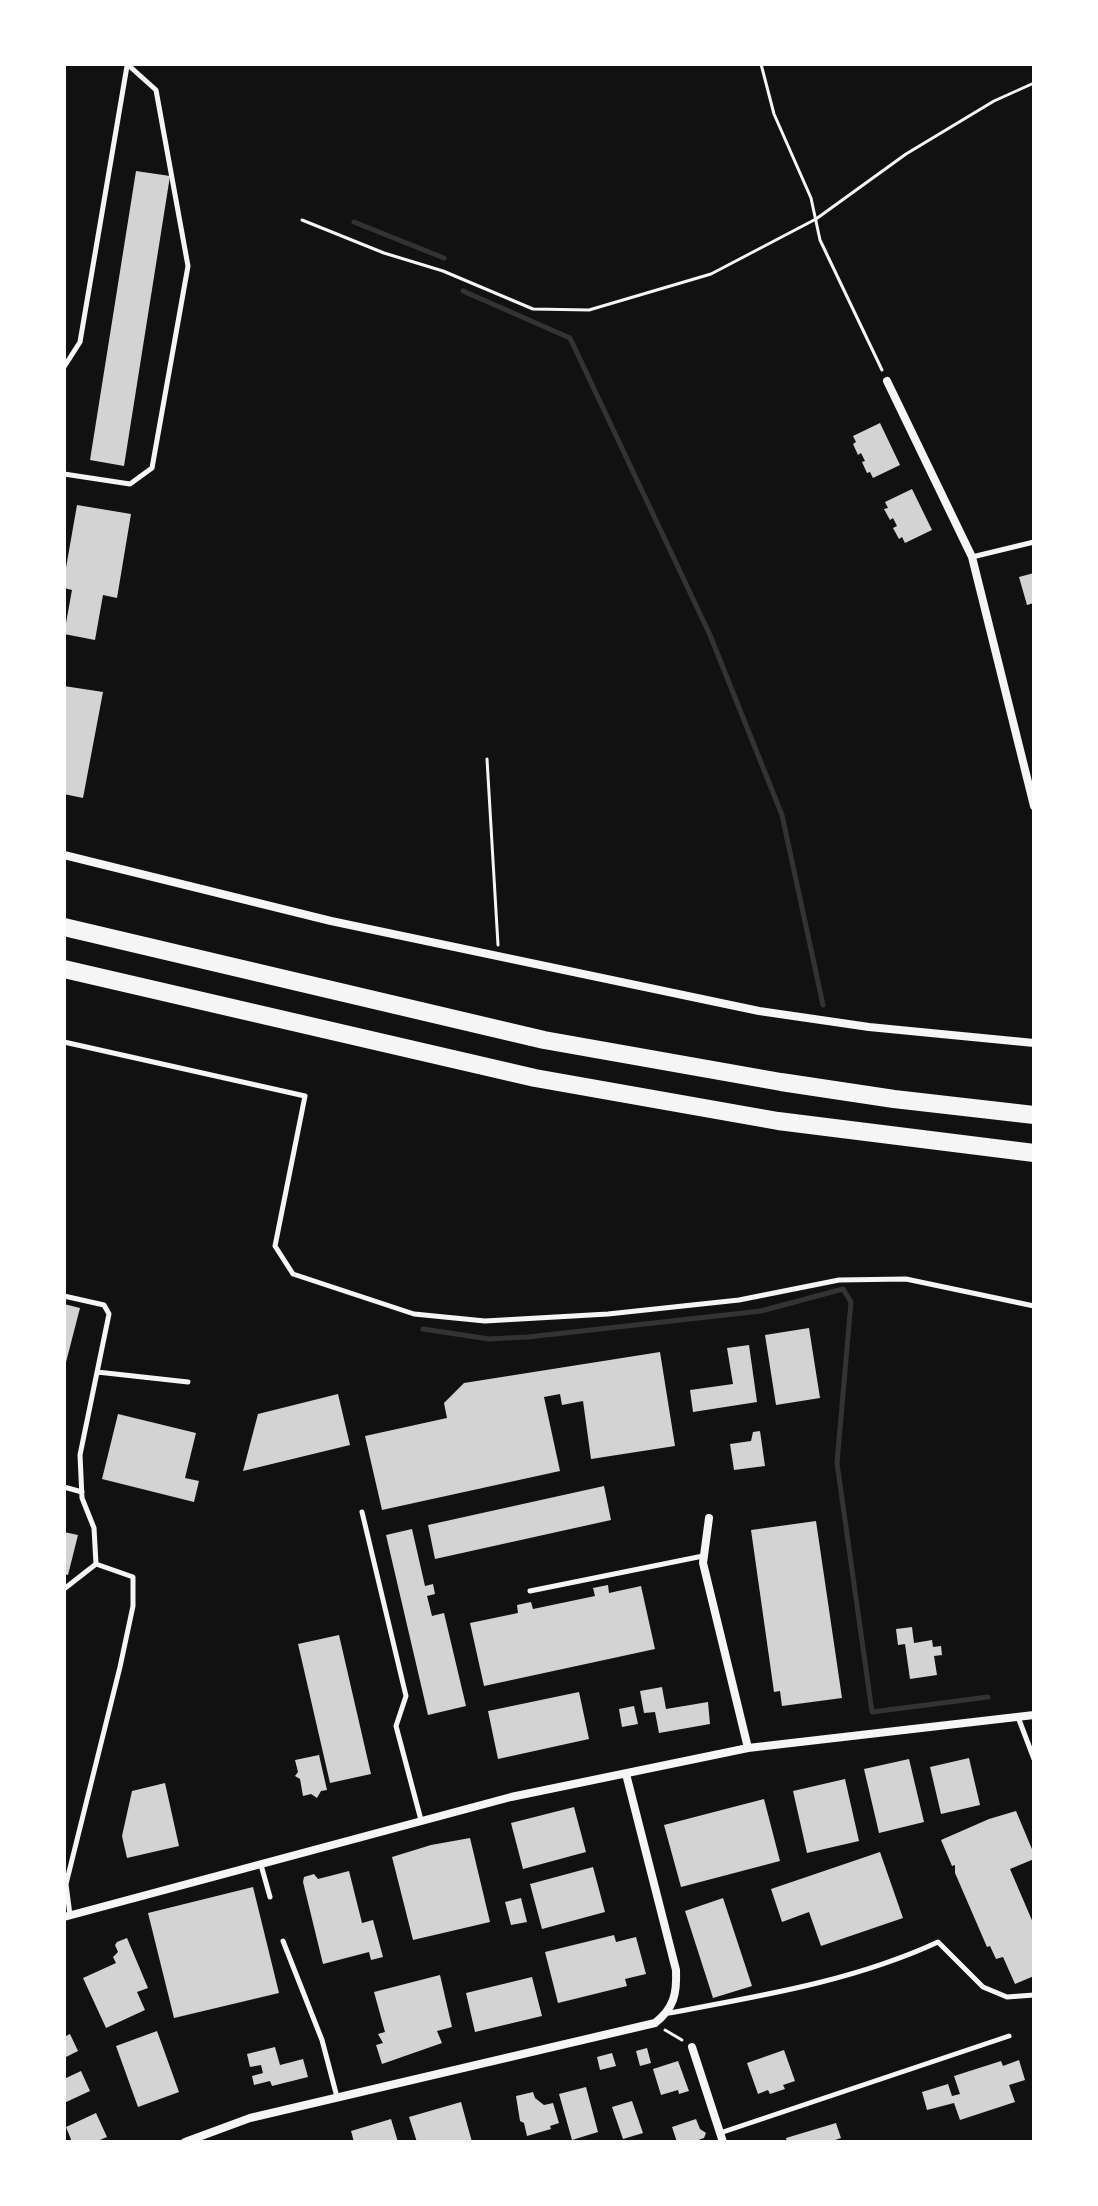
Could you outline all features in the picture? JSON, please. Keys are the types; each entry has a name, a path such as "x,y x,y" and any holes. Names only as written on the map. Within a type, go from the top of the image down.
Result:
{"highway":[{"path":"64,927 544,1040 795,1084 1034,1115"},
{"path":"64,969 535,1078 778,1121 1034,1153"}],"street":[{"path":"887,381 972,557 1034,806"},
{"path":"64,855 331,921 759,1011 869,1027 1034,1043"},
{"path":"709,1518 703,1563 748,1748"},
{"path":"67,1916 511,1797 748,1748 1034,1715"},
{"path":"185,2142 250,2118 655,2023 669,2013 677,1994 676,1970 626,1774"},
{"path":"692,2047 722,2137"}],"lane":[{"path":"64,367 80,342 127,65"},
{"path":"64,474 130,484 152,468 188,266 156,90 127,65"},
{"path":"972,557 1034,542"},
{"path":"64,1042 305,1096 275,1246 293,1274 414,1314 485,1321 608,1314 739,1300 839,1280 906,1279 1034,1306"},
{"path":"64,1296 104,1305 109,1314 80,1455 82,1492 94,1528 96,1564"},
{"path":"97,1372 188,1382"},
{"path":"64,1487 82,1492"},
{"path":"362,1512 406,1696 396,1726 422,1821"},
{"path":"530,1591 704,1556"},
{"path":"64,1589 96,1564"},
{"path":"67,1916 66,1884 133,1606 133,1577 96,1564"},
{"path":"1018,1716 1034,1759"},
{"path":"260,1864 270,1897"},
{"path":"283,1941 322,2040 337,2098"},
{"path":"669,2013 779,1992 899,1960 938,1942 983,1987 1007,1997 1034,1995"},
{"path":"722,2137 1009,2036"}],"path":[{"path":"761,64 774,114 811,198 820,240 887,381"},
{"path":"302,220 384,253 443,271 533,309 589,310 711,274 816,219 906,154 994,101 1034,83"},
{"path":"487,759 499,956"},
{"path":"655,2023 692,2047"}],"building":[{"path":"136,171 170,176 124,466 90,460"},
{"path":"880,423 900,465 873,478 870,472 867,473 861,453 858,455 853,436"},
{"path":"912,489 932,530 905,543 902,537 899,539 893,528 897,526 893,518 890,520 884,509 888,508 885,502"},
{"path":"77,505 131,514 117,598 103,595 95,640 64,634 72,590 64,588 64,579"},
{"path":"1034,573 1034,603 1027,605 1019,577"},
{"path":"64,686 103,692 83,798 64,794"},
{"path":"64,1304 80,1308 65,1366 64,1366"},
{"path":"809,1328 820,1398 776,1405 765,1335"},
{"path":"749,1345 757,1402 693,1412 690,1390 733,1384 727,1348"},
{"path":"660,1352 675,1446 591,1459 583,1401 562,1405 560,1394 544,1397 560,1471 382,1510 365,1436 447,1418 444,1403 464,1383"},
{"path":"338,1394 350,1445 243,1471 258,1414"},
{"path":"118,1414 196,1433 185,1478 199,1481 194,1502 102,1479"},
{"path":"760,1431 765,1466 734,1470 730,1444 751,1441 753,1432"},
{"path":"604,1486 611,1520 435,1559 428,1525"},
{"path":"816,1521 842,1698 782,1706 780,1691 774,1692 751,1530"},
{"path":"412,1529 425,1586 433,1584 435,1594 427,1596 432,1616 444,1613 466,1706 428,1715 386,1535"},
{"path":"64,1532 78,1535 68,1575 64,1574"},
{"path":"608,1585 609,1593 641,1586 655,1649 484,1686 470,1623 518,1613 517,1605 531,1602 533,1609 595,1596 593,1588"},
{"path":"912,1627 914,1643 932,1640 933,1647 941,1646 942,1655 934,1656 937,1675 910,1679 905,1644 898,1645 896,1629"},
{"path":"339,1635 371,1774 330,1783 298,1644"},
{"path":"662,1687 666,1709 708,1702 710,1724 659,1733 655,1712 644,1713 640,1691"},
{"path":"579,1692 589,1739 498,1759 488,1711"},
{"path":"634,1706 638,1724 622,1727 619,1709"},
{"path":"319,1755 327,1790 321,1791 317,1798 311,1794 303,1796 300,1779 295,1776 298,1772 295,1760"},
{"path":"969,1758 980,1805 941,1814 930,1767"},
{"path":"909,1759 924,1822 879,1833 864,1769"},
{"path":"845,1779 859,1841 807,1853 793,1791"},
{"path":"165,1783 179,1846 127,1858 122,1836 132,1791"},
{"path":"764,1799 780,1861 681,1887 664,1825"},
{"path":"574,1807 586,1852 523,1869 511,1823"},
{"path":"1016,1811 1034,1854 1034,1859 1010,1869 1034,1925 1034,1976 1015,1984 1003,1957 996,1959 990,1946 987,1947 955,1873 955,1865 952,1866 941,1840"},
{"path":"470,1838 490,1922 413,1940 392,1857 431,1845"},
{"path":"880,1852 903,1918 821,1946 809,1912 782,1922 771,1889"},
{"path":"593,1867 605,1912 542,1929 530,1884"},
{"path":"349,1871 362,1923 373,1920 383,1957 371,1960 369,1952 323,1964 304,1877 314,1874 318,1879"},
{"path":"253,1887 279,1993 174,2018 148,1913"},
{"path":"521,1898 527,1922 511,1925 505,1902"},
{"path":"723,1898 752,1986 713,1998 685,1911"},
{"path":"614,1935 616,1942 636,1937 646,1974 625,1979 627,1986 558,2003 545,1952"},
{"path":"127,1938 148,1988 137,1992 145,2010 106,2028 83,1978 116,1963 113,1957 118,1952 115,1945"},
{"path":"440,1975 452,2027 437,2031 442,2043 382,2064 376,2045 383,2043 378,2034 385,2032 374,1992"},
{"path":"532,1977 542,2016 475,2032 466,1993"},
{"path":"157,2031 179,2092 138,2107 116,2046"},
{"path":"70,2034 78,2051 64,2058 64,2037"},
{"path":"275,2047 280,2065 303,2059 308,2077 272,2086 270,2081 254,2085 252,2076 263,2073 261,2065 250,2067 247,2054"},
{"path":"647,2048 651,2063 640,2066 636,2051"},
{"path":"784,2050 795,2081 783,2085 785,2089 758,2094 747,2063"},
{"path":"612,2053 616,2066 600,2070 597,2057"},
{"path":"1019,2060 1025,2080 1009,2085 1015,2102 960,2120 954,2103 927,2110 922,2092 948,2084 952,2096 960,2094 954,2076 1001,2061 1003,2066"},
{"path":"678,2061 689,2091 679,2094 678,2090 661,2095 653,2069"},
{"path":"81,2071 90,2091 64,2103 64,2079"},
{"path":"586,2087 598,2132 572,2140 559,2094"},
{"path":"533,2092 544,2105 553,2103 559,2123 550,2126 551,2129 527,2136 524,2123 520,2121 516,2096"},
{"path":"632,2101 643,2133 623,2139 612,2107"},
{"path":"461,2102 472,2142 417,2142 409,2117"},
{"path":"96,2113 107,2137 95,2142 72,2142 66,2127"},
{"path":"391,2119 398,2142 354,2142 351,2131"},
{"path":"696,2119 700,2129 706,2133 704,2138 677,2142 672,2127"},
{"path":"836,2123 841,2138 829,2142 787,2142 786,2138"}],"waterway":[{"path":"354,222 444,258"},
{"path":"463,291 570,338 710,635 782,815 823,1005"},
{"path":"423,1329 489,1339 528,1337 761,1311 843,1289 851,1302 837,1463 872,1712 988,1697"}]}
